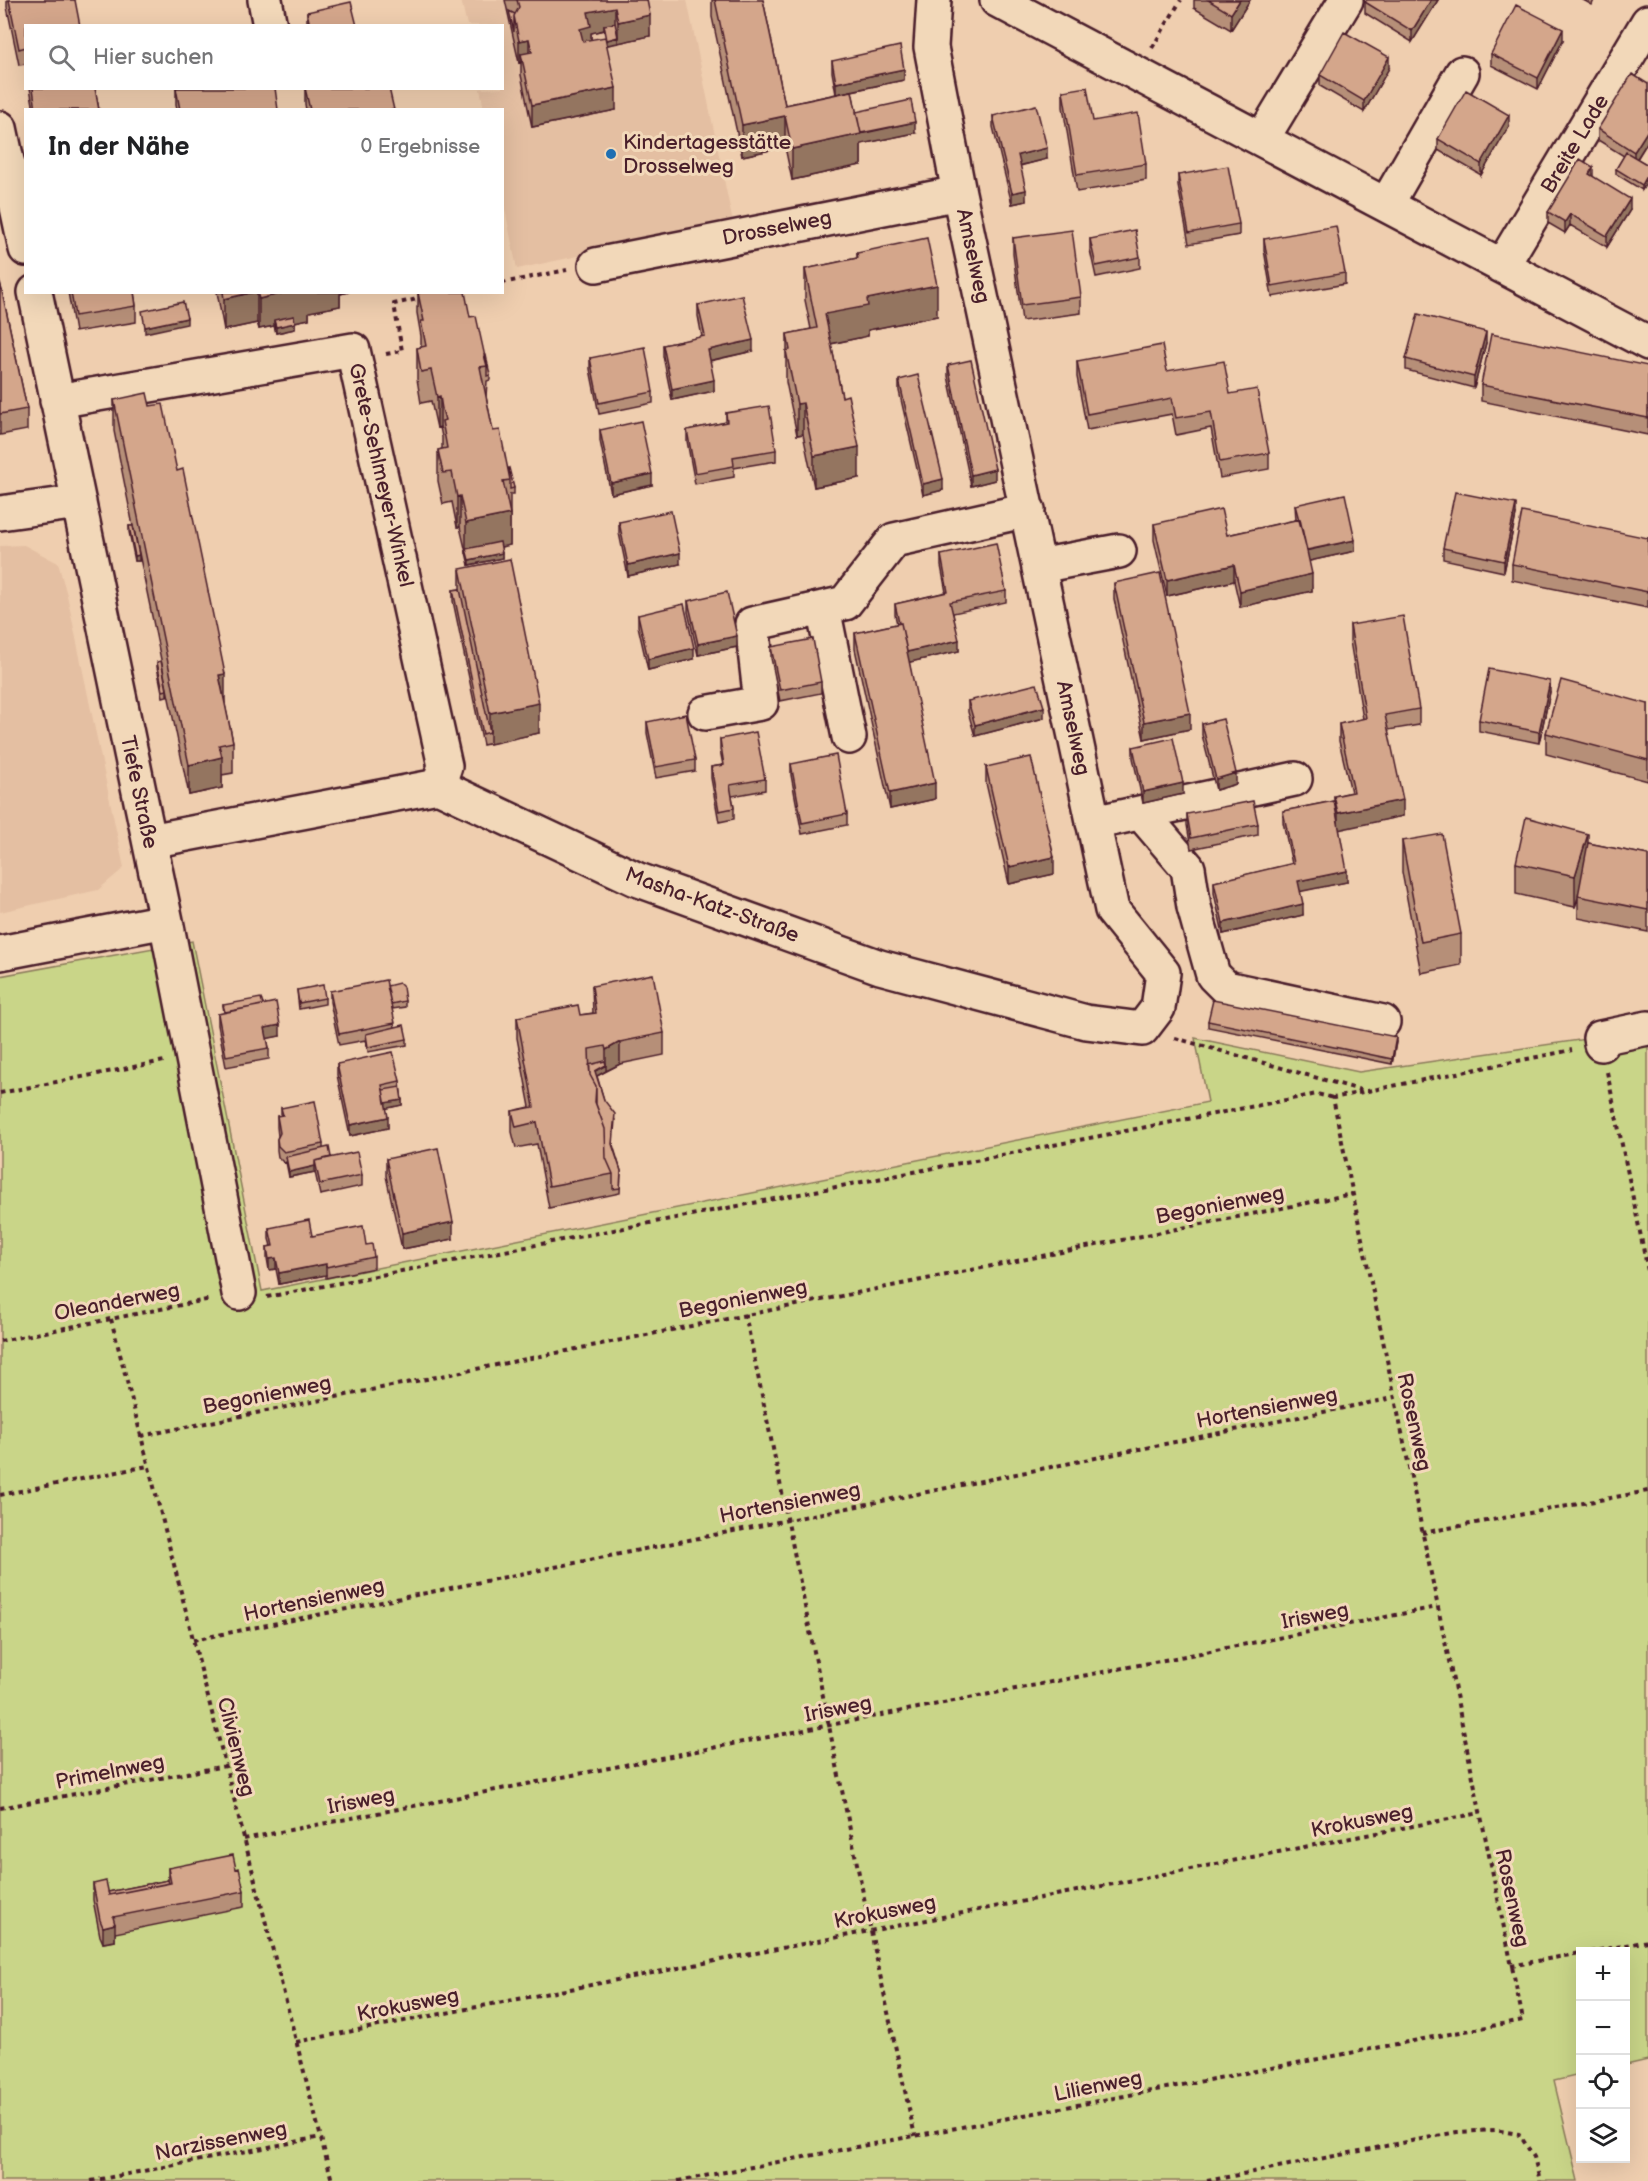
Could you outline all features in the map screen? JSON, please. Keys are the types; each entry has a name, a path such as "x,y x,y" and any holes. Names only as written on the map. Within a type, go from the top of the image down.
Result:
{"street":[{"path":"265,0 270,24"},
{"name":"Amselweg","path":"934,0 931,47 959,193 1112,910 1163,973 1158,1008 1142,1029"},
{"path":"997,0 1648,343"},
{"path":"1262,139 1346,0"},
{"name":"Breite Lade","path":"1502,266 1648,22"},
{"path":"1386,205 1462,73"},
{"path":"0,128 24,240"},
{"name":"Drosselweg","path":"596,265 959,193"},
{"name":"Tiefe Straße","path":"35,294 150,841 239,1293"},
{"name":"Grete-Sehlmeyer-Winkel","path":"57,401 353,350 445,766 438,786"},
{"path":"0,513 79,502"},
{"path":"705,713 761,703 752,624 844,603 894,540 1028,510"},
{"path":"1039,566 1119,551"},
{"path":"823,608 849,737"},
{"path":"1093,823 1295,779"},
{"path":"150,841 438,786"},
{"name":"Masha-Katz-Straße","path":"438,786 636,879 880,967 1086,1022 1142,1029"},
{"path":"1141,813 1188,868 1194,907 1213,975 1227,987 1383,1022"},
{"path":"0,953 166,921"},
{"path":"1601,1044 1600,1038 1648,1028"}],"path":[{"path":"1137,73 1181,0"},
{"path":"504,283 596,265"},
{"path":"355,359 402,351 394,304 429,297"},
{"path":"1142,1029 1365,1092"},
{"path":"1333,1098 1601,1044 1648,1271"},
{"path":"0,1094 193,1055"},
{"name":"Oleanderweg","path":"0,1341 239,1293 257,1299 1317,1095 1333,1098"},
{"name":"Rosenweg","path":"1333,1098 1522,2020"},
{"name":"Begonienweg","path":"141,1436 1352,1194"},
{"path":"745,1314 869,1930 915,2136"},
{"name":"Clivienweg","path":"111,1319 332,2181"},
{"name":"Hortensienweg","path":"193,1640 1393,1398"},
{"path":"0,1495 148,1466"},
{"path":"1421,1534 1648,1491"},
{"name":"Irisweg","path":"244,1839 1437,1607"},
{"name":"Primelnweg","path":"0,1808 225,1766"},
{"name":"Krokusweg","path":"296,2042 1480,1814"},
{"path":"1616,1947 1648,1941"},
{"path":"1511,1966 1576,1954"},
{"name":"Lilienweg","path":"678,2181 1522,2020"},
{"path":"1208,2181 1457,2132 1495,2130 1519,2134 1534,2157 1540,2181"},
{"name":"Narzissenweg","path":"91,2181 321,2137"}],"shaded area":[{"name":"Kindertagesstätte Drosselweg","path":"461,0 687,0 733,223 517,269 504,204 504,108 484,108 480,90 504,90 504,24 467,24"},
{"path":"24,545 58,563 67,595 124,868 98,890 0,912 0,546"}],"green space":[{"path":"192,941 262,1291 1208,1102 1195,1038 1359,1072 1648,1030 1648,2060 1630,2064 1630,1947 1576,1947 1576,2076 1554,2081 1578,2181 0,2181 0,976"}],"building":[{"path":"9,0 75,0 80,24 24,24 24,48 19,49"},
{"path":"517,0 647,0 650,15 618,22 615,7 588,12 591,26 580,29 583,41 605,37 616,88 532,105 521,54 532,52 529,39 519,41 514,16 519,7"},
{"path":"715,0 763,0 785,105 852,91 861,134 792,149 785,116 742,125"},
{"path":"1208,0 1240,0 1231,14"},
{"path":"1367,0 1431,0 1412,31 1365,2"},
{"path":"351,2 356,24 310,24 307,12"},
{"path":"1516,5 1563,29 1538,78 1491,54"},
{"path":"509,11 515,14 514,32"},
{"path":"615,23 618,37 607,40 604,25"},
{"path":"1344,32 1389,57 1364,101 1320,75"},
{"path":"900,46 904,69 836,83 832,61"},
{"path":"1632,74 1648,84 1648,130 1634,152 1598,129"},
{"path":"1087,87 1093,121 1138,113 1146,164 1077,175 1063,91"},
{"path":"33,90 95,90 99,108 36,108"},
{"path":"176,90 275,90 278,108 180,108"},
{"path":"305,90 389,90 394,108 310,108"},
{"path":"1466,90 1509,115 1481,164 1438,139"},
{"path":"911,100 915,122 861,133 856,112"},
{"path":"1036,105 1047,148 1018,155 1026,190 1012,193 993,116"},
{"path":"1626,152 1648,165 1648,174 1642,185 1616,169"},
{"path":"1580,159 1593,167 1589,174 1630,199 1607,236 1570,214 1565,222 1548,212"},
{"path":"1228,166 1239,224 1189,233 1178,175"},
{"path":"1336,226 1345,273 1272,286 1264,239"},
{"path":"1072,230 1081,297 1022,305 1013,238"},
{"path":"1135,230 1140,257 1096,266 1090,239"},
{"path":"927,238 937,285 867,299 868,306 825,314 842,397 848,395 859,447 814,456 803,403 797,404 786,351 790,350 787,334 817,328 805,269 858,258 857,253"},
{"path":"0,282 27,409 0,414"},
{"path":"71,294 134,294 136,306 75,316"},
{"path":"223,294 245,294 224,299"},
{"path":"258,294 279,294 259,299"},
{"path":"418,294 465,294 470,317 476,316 487,366 480,367 493,431 500,430 510,480 503,481 510,514 466,523 452,472 443,473 438,450 447,448 442,421 445,420 431,370 421,372 417,348 426,346 421,321 424,321"},
{"path":"742,295 753,340 708,350 714,380 672,389 663,345 705,336 698,305"},
{"path":"183,302 187,318 145,327 142,311"},
{"path":"1418,314 1486,332 1474,377 1406,359"},
{"path":"294,316 295,323 276,327 274,320"},
{"path":"1491,334 1648,366 1648,418 1481,385"},
{"path":"1162,345 1167,371 1224,361 1230,394 1257,389 1269,453 1220,462 1211,412 1176,418 1172,398 1087,414 1077,361"},
{"path":"645,347 653,392 599,403 590,358"},
{"path":"484,355 486,355 490,375 487,376 487,366"},
{"path":"971,360 995,469 971,475 948,365"},
{"path":"918,375 943,479 923,484 899,380"},
{"path":"147,393 150,406 163,404 177,471 183,469 225,674 219,675 233,742 219,745 222,757 189,765 114,400"},
{"path":"769,406 776,450 733,457 734,466 695,473 687,430 727,422 726,413"},
{"path":"641,421 652,474 611,483 600,430"},
{"path":"508,469 514,488 510,489"},
{"path":"1455,492 1516,504 1504,561 1443,548"},
{"path":"1345,494 1355,540 1307,550 1295,505"},
{"path":"1221,509 1227,535 1300,519 1312,574 1240,591 1234,565 1167,580 1154,524"},
{"path":"671,511 680,553 628,565 619,522"},
{"path":"1522,512 1648,538 1648,592 1512,564"},
{"path":"129,526 133,526 139,555 135,556"},
{"path":"500,542 502,553 469,560 466,549"},
{"path":"996,543 1006,591 950,602 959,640 907,652 895,604 948,592 941,555"},
{"path":"510,559 539,703 490,713 460,569"},
{"path":"1160,573 1190,713 1144,722 1114,583"},
{"path":"460,589 490,732 483,734 453,590"},
{"path":"727,592 737,636 698,644 688,601"},
{"path":"684,604 694,648 648,659 638,615"},
{"path":"1403,616 1419,709 1385,715 1403,800 1338,813 1334,796 1354,792 1339,724 1366,718 1350,625"},
{"path":"901,623 935,783 890,793 855,633"},
{"path":"813,639 821,682 780,690 771,647"},
{"path":"161,661 167,690 163,691 157,662"},
{"path":"1489,669 1550,681 1539,732 1479,720"},
{"path":"1561,680 1648,704 1648,760 1546,733"},
{"path":"1037,684 1044,707 975,725 968,701"},
{"path":"686,714 695,760 656,767 647,722"},
{"path":"1223,719 1236,773 1216,779 1202,724"},
{"path":"756,732 765,779 730,785 734,808 719,811 711,767 724,765 720,739"},
{"path":"1173,738 1183,783 1143,792 1133,747"},
{"path":"836,755 847,814 802,823 791,764"},
{"path":"1031,757 1054,857 1009,867 986,767"},
{"path":"1253,801 1258,824 1191,838 1187,814"},
{"path":"1334,801 1347,871 1298,881 1303,904 1223,923 1214,882 1294,863 1283,811"},
{"path":"1526,817 1588,834 1575,876 1516,863"},
{"path":"1442,834 1461,934 1421,942 1402,841"},
{"path":"1588,843 1648,855 1648,910 1578,896"},
{"path":"653,974 664,1033 620,1042 606,1050 605,1046 589,1049 590,1075 596,1086 595,1102 605,1129 606,1158 613,1174 549,1186 537,1122 516,1127 512,1111 534,1107 517,1017 578,1005 580,1015 596,1013 592,986"},
{"path":"386,980 395,1023 339,1034 330,991"},
{"path":"399,983 403,987 405,1001 391,1004 387,986"},
{"path":"323,985 325,998 299,1003 297,990"},
{"path":"261,998 263,1005 225,1012 223,1005"},
{"path":"1213,1000 1396,1037 1392,1059 1208,1021"},
{"path":"276,1002 280,1025 265,1028 269,1048 226,1056 218,1014"},
{"path":"404,1025 407,1039 368,1047 366,1034"},
{"path":"393,1052 400,1081 382,1085 388,1117 350,1125 337,1064"},
{"path":"605,1061 606,1065 595,1071 604,1100 615,1114 612,1144 621,1171 620,1188 613,1189 613,1174 606,1158 605,1129 596,1104 596,1086 590,1075 589,1065"},
{"path":"400,1087 402,1100 385,1103 383,1090"},
{"path":"315,1101 323,1144 284,1152 278,1146 277,1139 280,1133 277,1116 283,1115 281,1108"},
{"path":"329,1147 331,1157 315,1161 315,1166 289,1172 286,1157"},
{"path":"438,1148 453,1222 402,1233 386,1159"},
{"path":"357,1152 362,1175 320,1184 315,1161"},
{"path":"309,1220 312,1236 363,1226 366,1245 372,1244 374,1257 326,1267 326,1264 279,1273 276,1258 269,1259 267,1247 273,1246 269,1228"},
{"path":"233,1855 236,1869 239,1868 244,1891 113,1917 115,1924 103,1927 93,1884 106,1881 109,1895 171,1883 168,1868"},
{"path":"168,1880 169,1883 109,1895 108,1892"}],"place":[{"name":"Kindertagesstätte Drosselweg","path":"611,154"}]}
